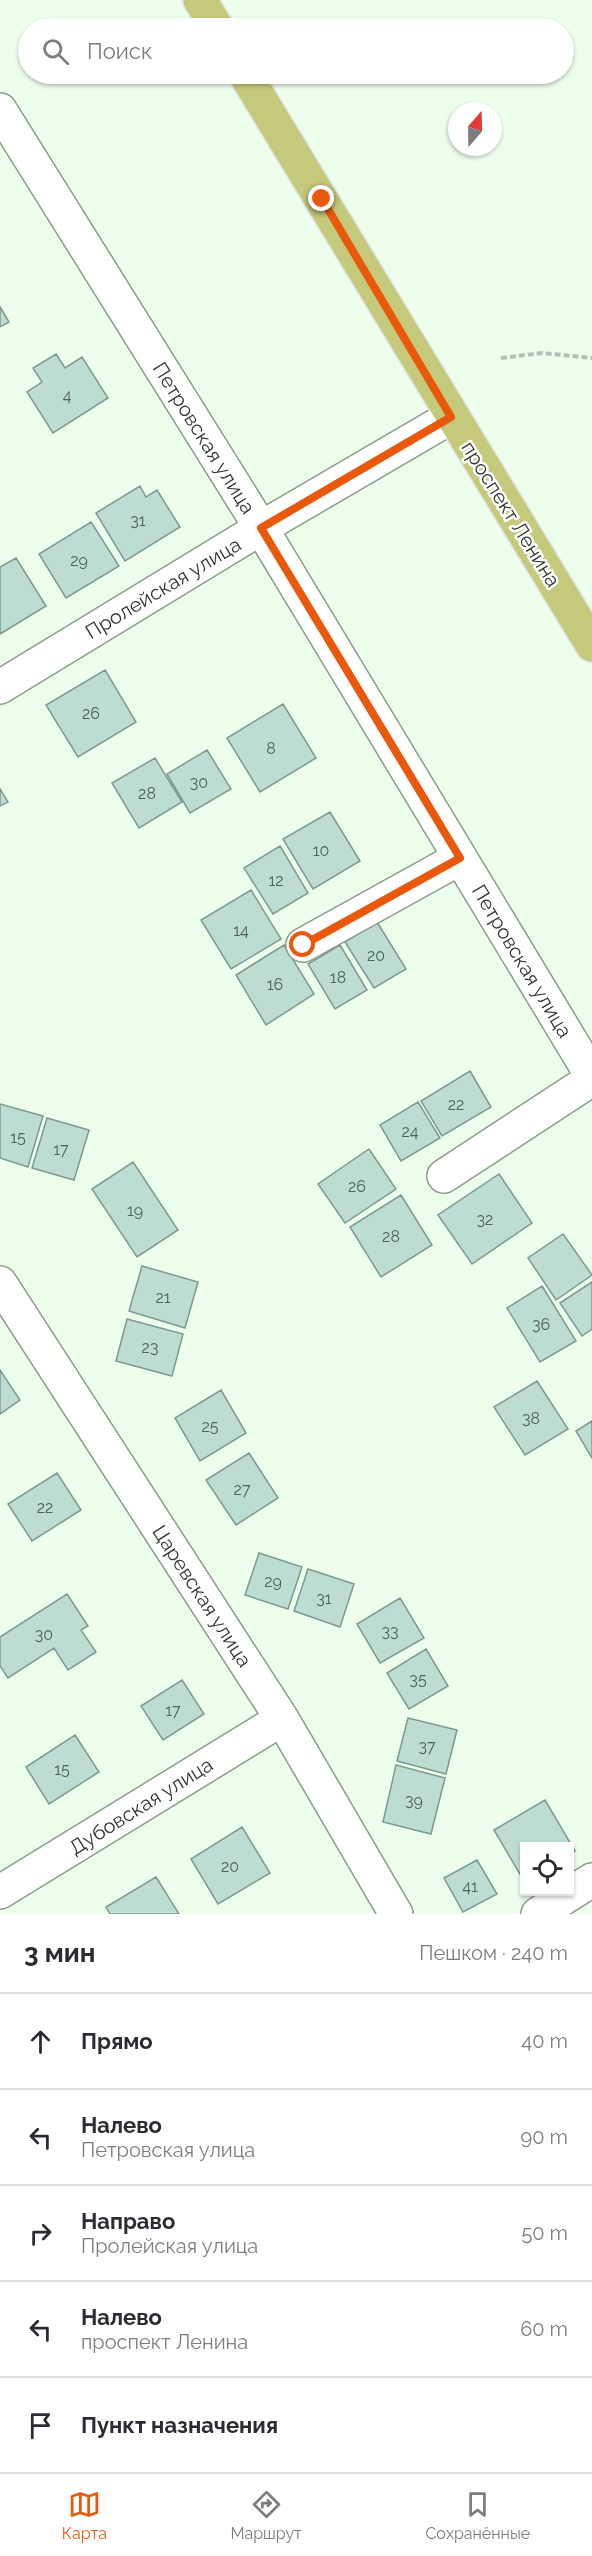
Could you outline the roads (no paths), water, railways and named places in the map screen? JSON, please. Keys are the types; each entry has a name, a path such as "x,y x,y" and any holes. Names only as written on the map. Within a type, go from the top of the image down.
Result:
{"main road":[{"path":"200,0 211,18"},
{"name":"проспект Ленина","path":"251,84 451,417 592,645"}],"street":[{"name":"Петровская улица","path":"0,110 261,528 592,1077"},
{"name":"Пролейская улица","path":"0,687 261,528 451,417"},
{"path":"303,945 460,858"},
{"path":"444,1176 592,1077"},
{"name":"Царевская улица","path":"2,1291 282,1719 396,1914"},
{"name":"Дубовская улица","path":"0,1892 282,1719"},
{"path":"538,1914 592,1880"}]}
